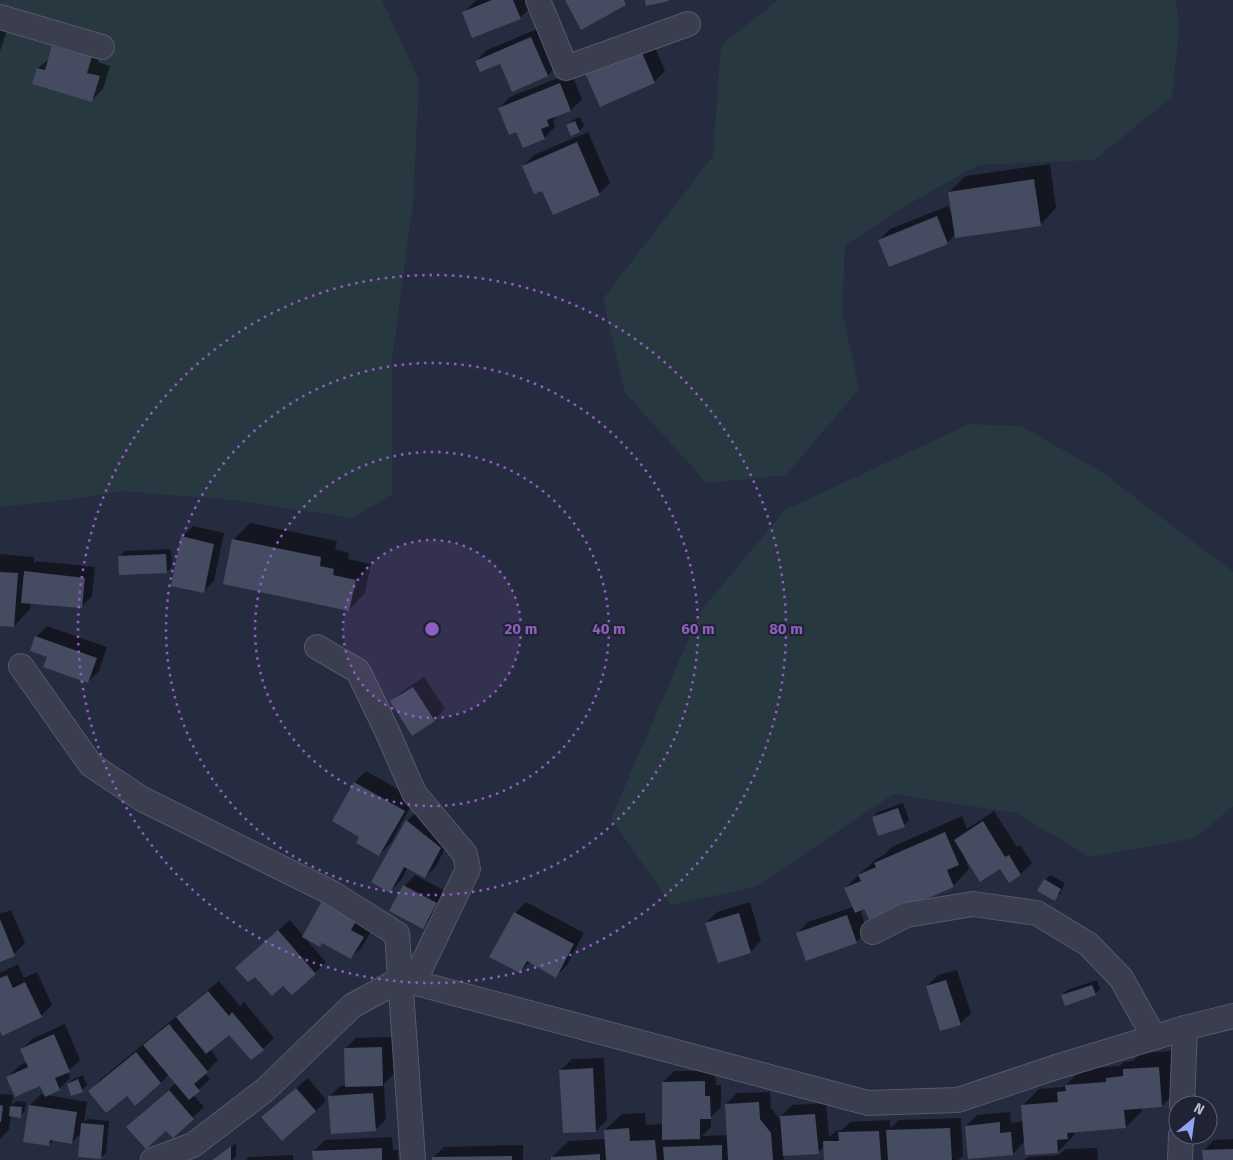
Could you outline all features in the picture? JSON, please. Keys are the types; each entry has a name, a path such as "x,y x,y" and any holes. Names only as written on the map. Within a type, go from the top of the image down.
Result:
{"street":[{"path":"538,0 566,68 688,24"},
{"path":"0,17 102,47"},
{"path":"153,1160 193,1145 265,1090 352,1006 407,981 468,870 465,854 414,793 358,671 317,647"},
{"path":"21,666 91,765 105,775 142,799 332,893 397,934 407,981 413,1160"},
{"path":"873,932 906,916 973,904 1037,913 1088,944 1121,978 1154,1037"},
{"path":"407,981 868,1103 958,1100 1154,1037 1233,1016"},
{"path":"1182,1095 1185,1028"},
{"path":"1180,1145 1180,1160"}],"shaded area":[{"path":"0,0 382,0 419,81 413,202 392,360 392,494 353,518 232,500 122,491 83,498 0,507"},
{"path":"778,0 1176,0 1179,30 1172,97 1094,160 978,165 914,201 845,245 842,311 859,389 786,475 707,483 625,393 603,299 713,156 721,45"},
{"path":"969,424 1021,426 1103,473 1233,572 1233,806 1195,838 1090,857 1016,813 893,794 755,887 671,905 611,818 701,611 785,510"}],"building":[{"path":"492,0 513,0 521,19 472,38 462,12"},
{"path":"565,0 624,0 626,5 581,30"},
{"path":"645,0 669,0 669,1 646,6"},
{"path":"531,37 548,76 512,92 500,64 480,72 475,61"},
{"path":"52,46 92,57 87,73 100,76 92,102 32,84 37,68 45,70"},
{"path":"640,48 655,83 600,107 584,71"},
{"path":"560,83 571,111 547,120 549,126 541,129 545,139 523,148 516,132 509,135 498,108"},
{"path":"575,121 580,132 571,136 566,125"},
{"path":"577,142 600,195 553,215 542,191 534,194 522,166"},
{"path":"1034,179 1041,226 955,238 948,192"},
{"path":"937,216 948,244 889,267 878,240"},
{"path":"181,536 214,544 204,593 171,586"},
{"path":"232,539 321,557 320,566 334,569 333,575 356,580 349,611 223,584"},
{"path":"166,554 167,573 119,575 118,556"},
{"path":"24,571 85,578 82,608 21,603"},
{"path":"0,572 18,573 14,627 0,626"},
{"path":"35,636 97,658 88,683 43,667 47,657 30,651"},
{"path":"413,687 435,721 412,736 390,701"},
{"path":"354,782 405,811 379,856 356,843 359,837 332,821"},
{"path":"898,808 905,827 878,836 872,817"},
{"path":"406,820 441,848 425,878 404,867 390,893 371,882"},
{"path":"983,821 1005,857 1009,855 1021,875 1009,883 1000,869 980,882 954,840"},
{"path":"945,832 959,865 947,870 954,887 871,923 864,909 855,913 844,888 861,881 858,875 876,867 874,863"},
{"path":"1044,879 1061,889 1055,901 1037,891"},
{"path":"403,885 437,903 423,929 389,911"},
{"path":"322,901 356,921 351,930 364,937 351,959 322,943 320,947 302,937"},
{"path":"514,912 574,944 556,978 527,961 520,973 489,957"},
{"path":"739,913 751,953 718,963 705,923"},
{"path":"847,915 857,943 806,961 796,933"},
{"path":"0,919 15,956 0,962"},
{"path":"278,930 316,974 292,995 283,986 272,996 255,977 248,982 235,968"},
{"path":"7,975 13,988 25,982 42,1017 2,1036 0,1031 0,978"},
{"path":"946,980 961,1025 940,1031 926,986"},
{"path":"1092,985 1096,995 1065,1006 1061,995"},
{"path":"208,991 229,1016 232,1012 264,1050 251,1060 229,1035 206,1054 176,1017"},
{"path":"169,1024 208,1072 194,1084 200,1091 189,1100 143,1045"},
{"path":"54,1034 70,1072 55,1078 60,1090 45,1097 40,1086 15,1097 6,1077 28,1067 20,1049"},
{"path":"382,1047 383,1086 345,1087 344,1048"},
{"path":"136,1052 161,1083 135,1106 127,1096 106,1113 88,1091"},
{"path":"1159,1067 1162,1107 1124,1110 1126,1128 1067,1133 1068,1139 1057,1140 1058,1153 1025,1155 1021,1105 1058,1102 1057,1092 1066,1091 1065,1085 1106,1082 1106,1078 1123,1076 1123,1069"},
{"path":"593,1068 596,1132 563,1133 559,1070"},
{"path":"78,1079 83,1092 71,1096 67,1084"},
{"path":"705,1081 705,1096 710,1096 711,1119 700,1119 700,1139 662,1140 662,1082"},
{"path":"296,1088 316,1111 282,1141 261,1117"},
{"path":"169,1090 194,1119 173,1138 166,1131 146,1149 126,1127"},
{"path":"373,1093 376,1131 331,1134 328,1096"},
{"path":"759,1102 760,1119 771,1133 773,1160 728,1160 725,1104"},
{"path":"0,1105 3,1106 1,1122 0,1122"},
{"path":"29,1105 77,1112 72,1144 50,1140 49,1146 23,1142"},
{"path":"10,1106 22,1107 21,1118 9,1116"},
{"path":"815,1114 819,1154 783,1156 780,1116"},
{"path":"1000,1122 1000,1133 1011,1132 1013,1155 968,1159 965,1126"},
{"path":"81,1123 104,1125 101,1159 78,1157"},
{"path":"629,1128 630,1141 655,1140 657,1160 606,1160 604,1130"},
{"path":"950,1128 952,1160 888,1160 886,1130"},
{"path":"879,1131 881,1160 824,1160 823,1141 839,1141 838,1132"},
{"path":"722,1145 722,1160 664,1160 663,1147"},
{"path":"231,1146 231,1160 212,1160"},
{"path":"382,1148 382,1160 313,1160 312,1151"},
{"path":"1233,1149 1233,1160 1203,1160 1202,1150"},
{"path":"600,1154 600,1160 551,1160 551,1157"},
{"path":"512,1156 512,1160 432,1160 432,1157"}]}
